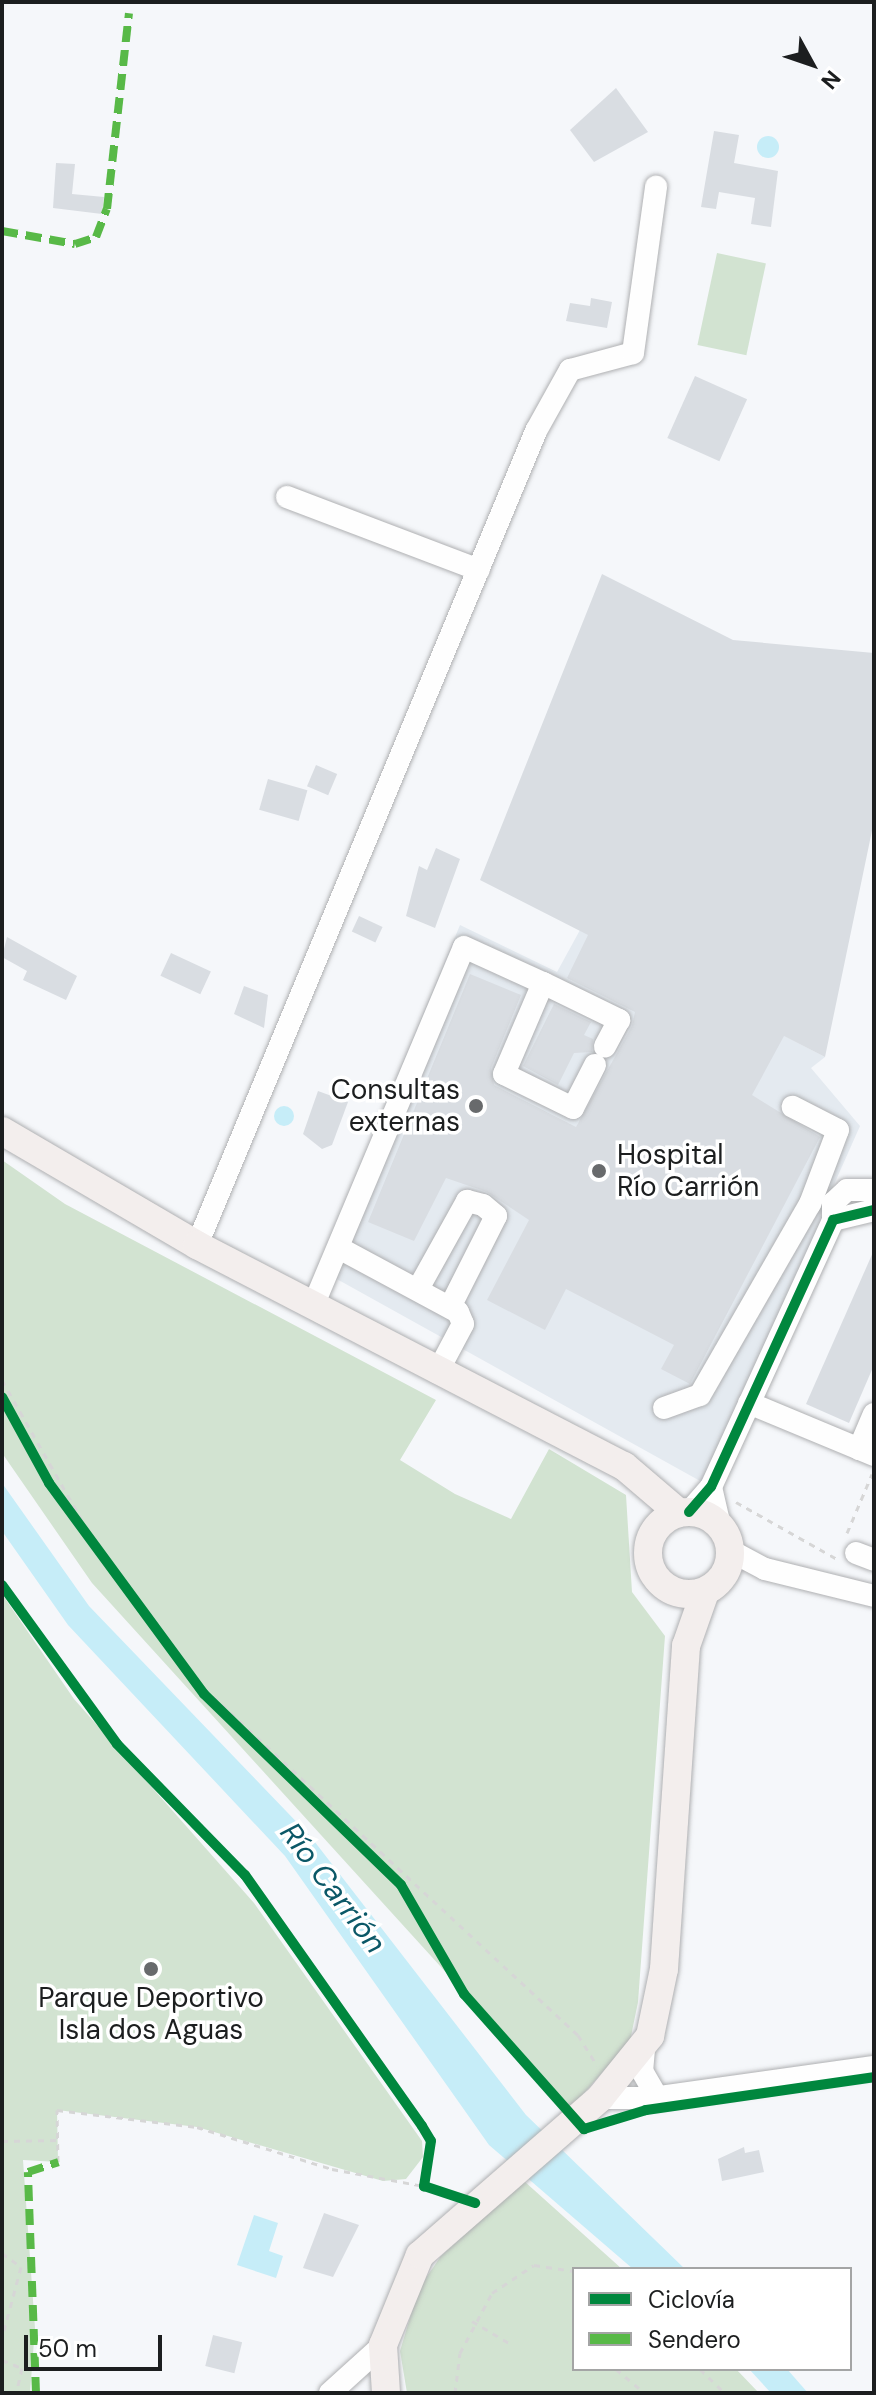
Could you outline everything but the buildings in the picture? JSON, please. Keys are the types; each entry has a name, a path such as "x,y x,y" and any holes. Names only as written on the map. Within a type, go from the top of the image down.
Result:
{"main road":[{"path":"2,1131 197,1245 513,1414 645,1478 675,1518 725,1538 725,1575 705,1592 686,1646 664,1969 644,2049 607,2090 488,2191 420,2255 383,2345 386,2393"},
{"path":"675,1518 649,1564 673,1592 686,1646"},
{"path":"673,1592 705,1592"}],"street":[{"path":"197,1245 479,570 570,370 633,353 656,187"},
{"path":"287,497 479,570"},
{"path":"313,1306 464,947 543,983 619,1020 573,1108 504,1074 543,983"},
{"path":"664,1408 700,1395 810,1204 838,1130 793,1107"},
{"path":"675,1518 711,1487 833,1220 833,1203 847,1190 874,1190"},
{"path":"418,1289 467,1201 483,1205 496,1216 450,1307"},
{"path":"833,1220 874,1210"},
{"path":"339,1248 450,1307 463,1324 437,1373"},
{"path":"749,1403 867,1452 874,1414"},
{"path":"711,1487 725,1538 765,1569 874,1596"},
{"path":"644,2049 642,2071 657,2097"},
{"path":"607,2090 657,2097 874,2067"},
{"path":"330,2393 383,2345"}],"path":[{"path":"2,1380 89,1531 204,1688 578,2035 607,2090"},
{"path":"2,1397 49,1483 204,1694 419,1910"},
{"path":"711,1487 854,1559 874,1469"},
{"path":"58,2162 60,2140 57,2110 197,2127 332,2169 437,2190"},
{"path":"2,2141 60,2140"},
{"path":"424,2186 429,2175"},
{"path":"2,2338 21,2267 3,2254"},
{"path":"455,2393 472,2321 492,2293 534,2265 572,2271"},
{"path":"472,2321 509,2343"},
{"path":"2,2360 22,2368 16,2393"},
{"path":"618,2371 645,2393"},
{"path":"702,2371 725,2393"}],"shaded area":[{"name":"Hospital Río Carrión","path":"460,925 557,972 580,930 825,1057 811,1068 860,1126 820,1216 833,1220 711,1487 317,1268"}],"green space":[{"path":"717,253 766,263 746,355 697,345"},
{"path":"2,1160 65,1204 436,1400 400,1460 455,1494 511,1519 549,1449 626,1495 632,1592 665,1636 638,2002 630,2041 570,2109 92,1583 2,1453"},
{"name":"Parque Deportivo Isla dos Aguas","path":"2,1594 74,1699 254,1903 422,2141 423,2157 406,2179 383,2181 197,2127 57,2110 58,2162 23,2160 35,2328 30,2393 2,2393"},
{"path":"524,2181 620,2267 572,2267 572,2371 738,2371 759,2393 407,2393 400,2351 419,2288 441,2256"}],"water":[{"path":"764,136 772,136 779,147 772,158 764,158 757,151 757,143"},
{"path":"280,1106 288,1106 294,1116 288,1126 280,1126 274,1120 274,1112"},
{"name":"Río Carrión","path":"2,1483 89,1606 311,1837 526,2115 683,2267 631,2267 489,2145 285,1856 68,1625 2,1531"},
{"path":"254,2215 278,2223 269,2251 283,2256 276,2278 237,2265"},
{"path":"751,2371 789,2371 808,2393 771,2393"}],"marked path":[{"path":"2,231 75,244 96,237 107,209 129,13"},
{"path":"36,2393 28,2172 58,2162"}],"cycle path":[{"path":"689,1512 711,1487 833,1220 874,1210"},
{"path":"2,1397 49,1483 204,1694 401,1885 464,1994 584,2129 646,2110 874,2077"},
{"path":"2,1585 117,1744 245,1875 422,2126 431,2141 424,2186 475,2203"}],"place":[{"name":"Consultas externas","path":"476,1106"},
{"name":"Hospital Río Carrión","path":"599,1171"},
{"name":"Parque Deportivo Isla dos Aguas","path":"151,1969"}]}
